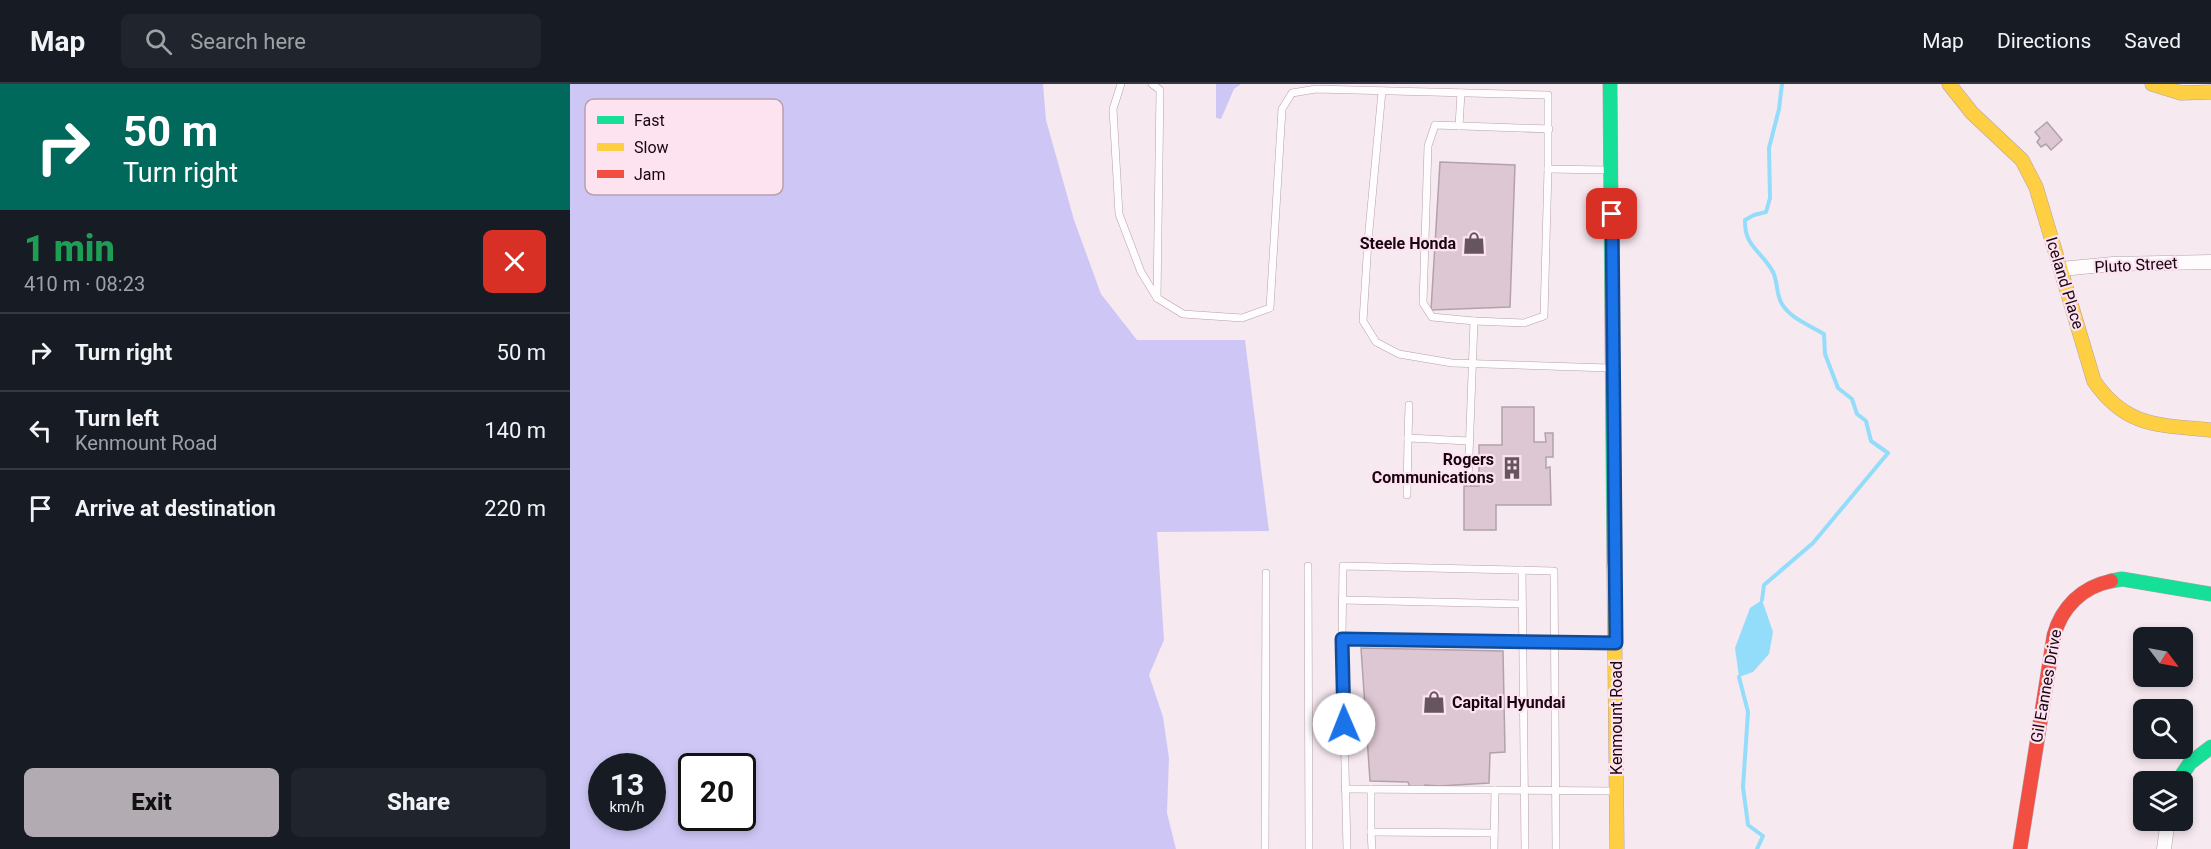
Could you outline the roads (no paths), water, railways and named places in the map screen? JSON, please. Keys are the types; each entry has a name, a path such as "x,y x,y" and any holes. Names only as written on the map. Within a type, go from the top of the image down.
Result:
{"street":[{"name":"Kenmount Road","path":"1610,84 1617,849"},
{"name":"Iceland Place","path":"1949,84 1959,98 2022,160 2028,169 2036,187 2094,381 2109,404 2121,413 2150,424 2211,430"},
{"path":"2152,84 2183,95 2211,92"},
{"name":"Pluto Street","path":"2061,270 2113,264 2211,262"},
{"name":"Gil Eannes Drive","path":"2020,849 2054,635 2058,621 2069,604 2092,586 2122,579 2211,594"},
{"path":"2185,771 2190,763 2211,747"},
{"path":"2163,849 2166,831"}],"lane":[{"path":"1121,84 1113,109 1119,213 1141,272 1157,297 1183,314 1242,318 1270,308 1282,109 1292,93 1316,89 1548,95 1549,129 1544,316 1524,323 1432,317 1423,303 1424,214 1428,146 1435,125 1549,129"},
{"path":"1152,84 1160,90 1157,297"},
{"path":"1382,91 1363,321 1376,342 1399,354 1452,363 1614,368"},
{"path":"1459,126 1461,93"},
{"path":"1548,169 1611,170"},
{"path":"1468,482 1474,321"},
{"path":"1407,495 1409,405"},
{"path":"1408,438 1469,441"},
{"path":"1308,566 1309,849"},
{"path":"1347,849 1342,639 1343,566 1554,571 1556,849"},
{"path":"1522,570 1525,849"},
{"path":"1265,849 1266,573"},
{"path":"1342,600 1522,604"},
{"path":"1342,639 1616,643"},
{"path":"1345,789 1617,791"},
{"path":"1371,789 1372,849"},
{"path":"1494,849 1495,790"},
{"path":"1371,832 1494,833"}],"water":[{"path":"1762,600 1773,632 1769,654 1753,672 1739,677 1735,648 1750,608"}],"waterway":[{"path":"1762,600 1764,585 1813,543 1888,453 1871,441 1866,421 1857,414 1852,399 1838,388 1825,354 1824,334 1795,318 1782,304 1773,272 1747,237 1745,220 1766,212 1770,198 1769,148 1779,109 1782,84"},
{"path":"1739,677 1748,712 1743,787 1748,825 1763,836 1757,849"}],"place":[{"name":"Steele Honda","path":"1474,243"},
{"name":"Rogers Communications","path":"1512,468"},
{"name":"Capital Hyundai","path":"1434,702"}]}
